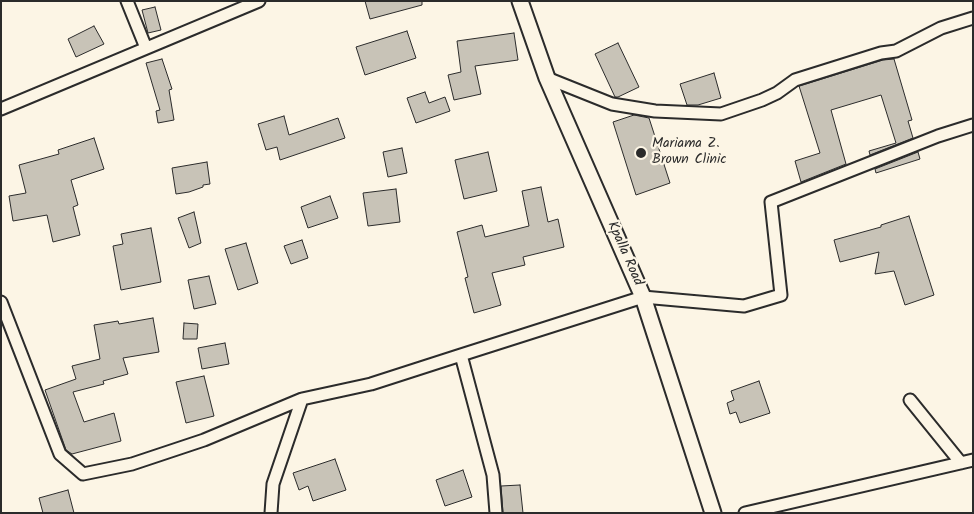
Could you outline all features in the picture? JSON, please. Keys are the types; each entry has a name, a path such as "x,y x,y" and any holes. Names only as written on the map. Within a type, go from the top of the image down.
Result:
{"street":[{"path":"128,1 146,48"},
{"path":"1,109 259,1"},
{"name":"Kpalla Road","path":"520,1 547,78 643,298 713,513"},
{"path":"547,78 612,104 655,111 721,114 762,100 796,80 881,53 896,51 941,28 973,18"},
{"path":"1,302 60,454 83,474 132,464 204,440 302,399 371,384 643,298 744,306 781,296 771,202 973,124"},
{"path":"461,355 493,474 496,513"},
{"path":"271,513 274,484 302,399"},
{"path":"910,400 961,463"},
{"path":"745,513 973,460"}],"building":[{"path":"365,1 422,1 422,5 370,19"},
{"path":"155,7 161,30 148,33 142,10"},
{"path":"94,26 104,44 76,57 68,39"},
{"path":"407,31 416,58 365,75 356,47"},
{"path":"514,33 518,60 475,66 481,94 454,100 448,75 461,72 457,41"},
{"path":"618,43 639,87 615,97 595,54"},
{"path":"162,59 172,89 169,90 174,120 158,123 156,111 160,110 146,63"},
{"path":"894,59 912,120 908,121 913,138 870,155 869,151 896,143 881,95 831,110 846,164 801,182 795,161 820,153 799,86 883,60"},
{"path":"714,73 721,98 698,105 687,105 680,84"},
{"path":"425,92 429,103 445,97 450,111 416,123 407,98"},
{"name":"Mariama Z. Brown Clinic","path":"634,115 649,118 670,183 636,195 613,122"},
{"path":"284,116 289,135 338,118 345,138 280,160 277,147 266,150 258,124"},
{"path":"94,138 104,169 71,180 78,205 73,207 80,235 53,242 47,215 13,221 9,196 26,193 19,165 59,154 58,150"},
{"path":"402,148 407,173 388,177 383,152"},
{"path":"488,152 497,191 464,199 455,160"},
{"path":"918,152 920,159 876,173 875,169"},
{"path":"207,162 210,184 203,185 203,187 189,192 176,194 172,168"},
{"path":"541,187 548,222 558,219 564,247 523,257 525,265 492,273 501,305 474,313 465,278 468,277 457,232 482,225 485,237 529,226 522,191"},
{"path":"396,189 400,222 368,226 363,193"},
{"path":"330,196 338,218 308,228 301,207"},
{"path":"194,212 201,243 189,248 178,218"},
{"path":"909,216 934,295 905,305 894,271 875,274 879,252 840,262 834,240 881,227 881,225"},
{"path":"151,228 161,282 121,290 113,246 123,244 121,234"},
{"path":"302,240 308,258 291,264 284,246"},
{"path":"246,243 258,283 238,290 225,249"},
{"path":"209,276 216,304 194,309 188,280"},
{"path":"153,318 159,352 123,358 128,374 103,381 104,384 73,392 84,422 114,413 121,441 72,454 66,450 45,390 76,379 72,366 100,359 94,325 118,321 119,324"},
{"path":"184,323 198,324 197,339 183,339"},
{"path":"225,343 229,364 202,369 198,348"},
{"path":"204,376 214,416 186,423 176,382"},
{"path":"759,381 770,413 740,423 736,412 730,414 727,403 734,400 731,391"},
{"path":"335,459 346,490 313,501 308,486 299,490 293,473"},
{"path":"463,470 472,497 445,506 436,480"},
{"path":"520,485 523,513 503,513 501,486"},
{"path":"68,490 74,513 43,513 39,498"}],"place":[{"name":"Mariama Z. Brown Clinic","path":"641,153"}]}
